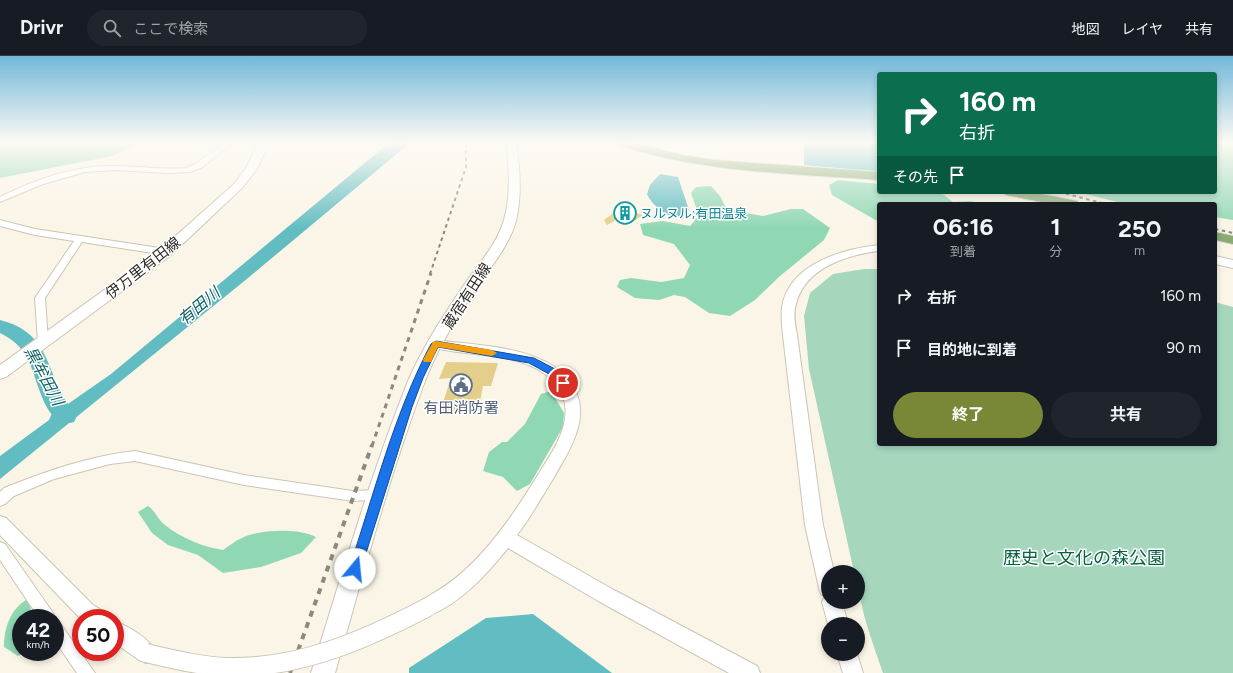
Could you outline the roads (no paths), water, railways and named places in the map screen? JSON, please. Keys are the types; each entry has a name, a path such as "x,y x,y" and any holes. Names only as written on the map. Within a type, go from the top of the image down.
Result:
{"highway":[{"path":"805,171 877,176"},
{"path":"1021,194 1062,202"},
{"path":"1217,236 1233,240"}],"main road":[{"name":"伊万里有田線","path":"0,373 166,252 238,186 250,171"},
{"name":"蔵宿有田線","path":"322,673 378,495 418,378 466,293 495,253 507,229 512,209 513,171"}],"street":[{"path":"0,200 18,190 85,171"},
{"path":"0,223 35,232 166,252"},
{"path":"44,342 40,298 80,239"},
{"path":"823,565 814,525 790,335 789,304 793,293 812,271 828,261 844,254 877,248"},
{"path":"1217,260 1233,264"},
{"path":"124,637 146,653 183,662 226,667 262,666 311,657 354,644 390,628 428,607 451,593 471,577 506,538 524,515 563,447 570,431 573,411 571,397 563,383 552,371 531,360 436,344"},
{"path":"0,500 9,492 51,475 110,459 135,456 244,480 353,496 378,495"},
{"path":"0,525 84,609"},
{"path":"506,538 607,596 748,673"},
{"path":"0,548 42,609"},
{"path":"64,641 86,673"},
{"path":"849,661 853,673"}],"water":[{"name":"有田川","path":"355,171 376,171 248,278 0,479 0,456 49,420 53,411 65,406 111,374"},
{"path":"660,174 678,177 689,210 684,215 678,217 666,214 654,205 647,194 650,185"},
{"path":"533,614 612,673 409,673 409,668 486,618"}],"waterway":[{"name":"黒牟田川","path":"0,326 21,336 37,357 52,397 66,416"}],"railway":[{"path":"430,274 465,171"},
{"path":"1067,194 1098,202"},
{"path":"1217,229 1233,233"},
{"path":"372,446 431,273"},
{"path":"290,673 372,445"}],"place":[{"name":"ヌルヌル;有田温泉","path":"625,213"},
{"name":"有田消防署","path":"461,385"}],"park label":[{"name":"歴史と文化の森公園","path":"1084,558"}]}
